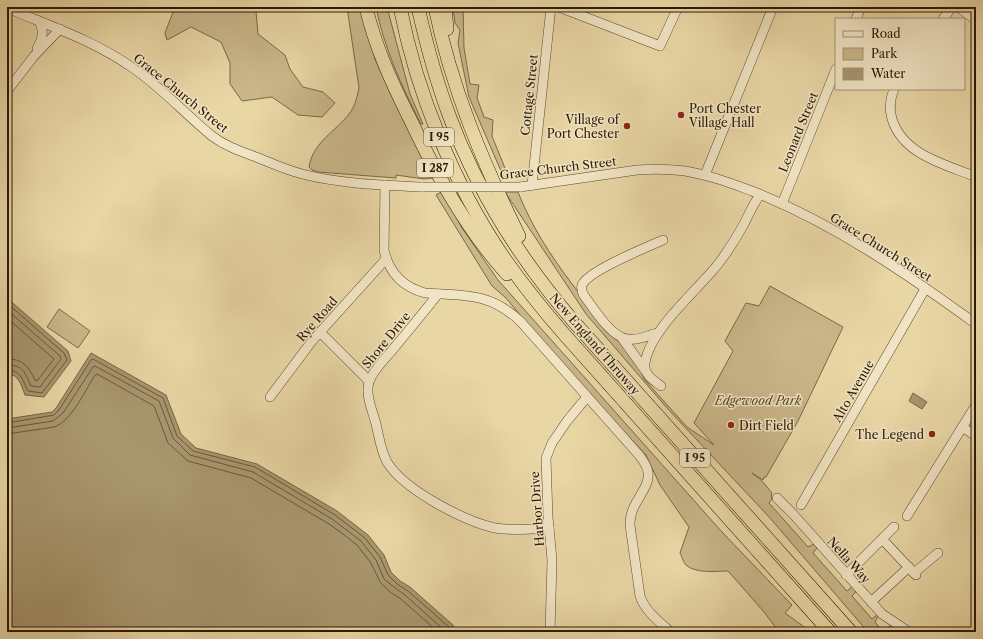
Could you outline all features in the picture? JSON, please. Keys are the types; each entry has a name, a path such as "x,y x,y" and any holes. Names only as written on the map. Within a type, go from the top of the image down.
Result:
{"highway":[{"name":"I 287","path":"366,7 385,67 422,144 440,176 473,231 487,250 512,279 541,307"},
{"path":"395,7 406,38"},
{"name":"New England Thruway","path":"400,7 414,68 429,112 464,190 503,256 541,307 830,632"},
{"name":"New England Thruway","path":"418,7 439,85 459,140 486,196 541,282 580,328 851,632"},
{"path":"435,7 451,72 491,178 541,282"},
{"path":"445,7 451,72"}],"street":[{"name":"Cottage Street","path":"532,185 551,7"},
{"path":"559,7 660,46 678,7"},
{"path":"705,175 773,7"},
{"path":"856,18 861,7"},
{"path":"944,18 952,7"},
{"path":"958,7 976,20"},
{"name":"Grace Church Street","path":"7,8 60,29 99,47 135,69 220,142 301,174 385,185 423,187 520,187 636,170 656,169 684,171 705,175 760,195 814,219 884,260 976,324"},
{"path":"34,56 42,40 43,33 39,21"},
{"path":"7,91 34,56 60,29"},
{"name":"Leonard Street","path":"782,204 835,72"},
{"path":"894,90 891,98 891,115 896,130 906,144 925,156 976,177"},
{"path":"385,185 384,240 386,259 395,275 408,287 438,294 479,297 494,302 509,312 521,322 640,455 647,467 648,478 633,508 630,520 640,596 650,612 671,632"},
{"path":"645,370 644,364 648,348 658,333 719,263 744,225 754,203 760,195"},
{"path":"661,386 648,375 622,338 614,333 604,322 583,294 582,285 585,280 595,272 634,252 663,240"},
{"name":"Rye Road","path":"270,397 320,332 386,259"},
{"name":"Alto Avenue","path":"800,505 926,289"},
{"name":"Shore Drive","path":"438,294 421,317 376,370 369,381 368,387 370,400 384,454 392,469 411,486 445,507 486,525 509,530 550,528"},
{"path":"320,332 369,381"},
{"path":"622,338 635,340 658,333"},
{"name":"Harbor Drive","path":"550,632 552,560 546,465 548,450 567,421 587,397"},
{"path":"907,516 976,405"},
{"path":"962,427 976,436"},
{"name":"Nella Way","path":"777,498 882,614 909,632"},
{"path":"846,575 894,527"},
{"path":"882,539 913,572"},
{"path":"871,602 938,553"}],"green space":[{"path":"177,7 261,7 256,11 258,34 285,55 290,69 303,87 323,92 335,103 322,117 298,115 272,97 242,101 230,84 230,63 221,42 191,27 167,40 165,33 173,12"},
{"path":"347,7 361,7 375,59 434,178 424,179 396,175 396,178 318,172 309,167 311,158 320,144 351,111 359,88"},
{"path":"376,7 387,7 410,94 423,124 421,124 394,67 379,22"},
{"path":"453,7 463,7 464,48 470,84 479,85 477,98 484,117 493,120 492,136 509,178 504,178 469,97 458,43 460,30 455,23"},
{"path":"443,192 462,228 498,280 722,532 792,605 785,613 811,632 779,632 764,612 728,571 701,571 690,568 686,565 680,553 689,527 660,485 646,455 558,361 506,298 492,286 436,195"},
{"name":"Edgewood Park","path":"505,192 518,192 529,216 556,262 571,283 639,365 644,379 687,427 714,445 694,423 733,351 725,341 746,303 759,306 770,286 843,327 798,421 766,477 764,477 763,480 752,473 762,481 772,493 772,499 769,503 808,547 814,544 817,548 813,553 847,591 852,587 856,590 852,596 872,619 877,615 878,616 875,622 883,632 868,632 770,518 667,408 586,314"},
{"path":"59,309 90,331 78,348 47,327"},
{"path":"891,625 901,632 883,632"}],"water":[{"path":"7,298 68,351 71,361 44,397 25,395 17,378 11,374 7,374"},
{"path":"91,353 166,395 181,434 196,448 257,464 337,511 368,535 384,555 391,572 453,625 456,632 7,632 7,419 52,412"},
{"path":"913,393 927,402 922,409 909,401"}],"place":[{"name":"Port Chester Village Hall","path":"681,115"},
{"name":"Village of Port Chester","path":"627,126"},
{"name":"Dirt Field","path":"731,425"},
{"name":"The Legend","path":"932,434"}]}
